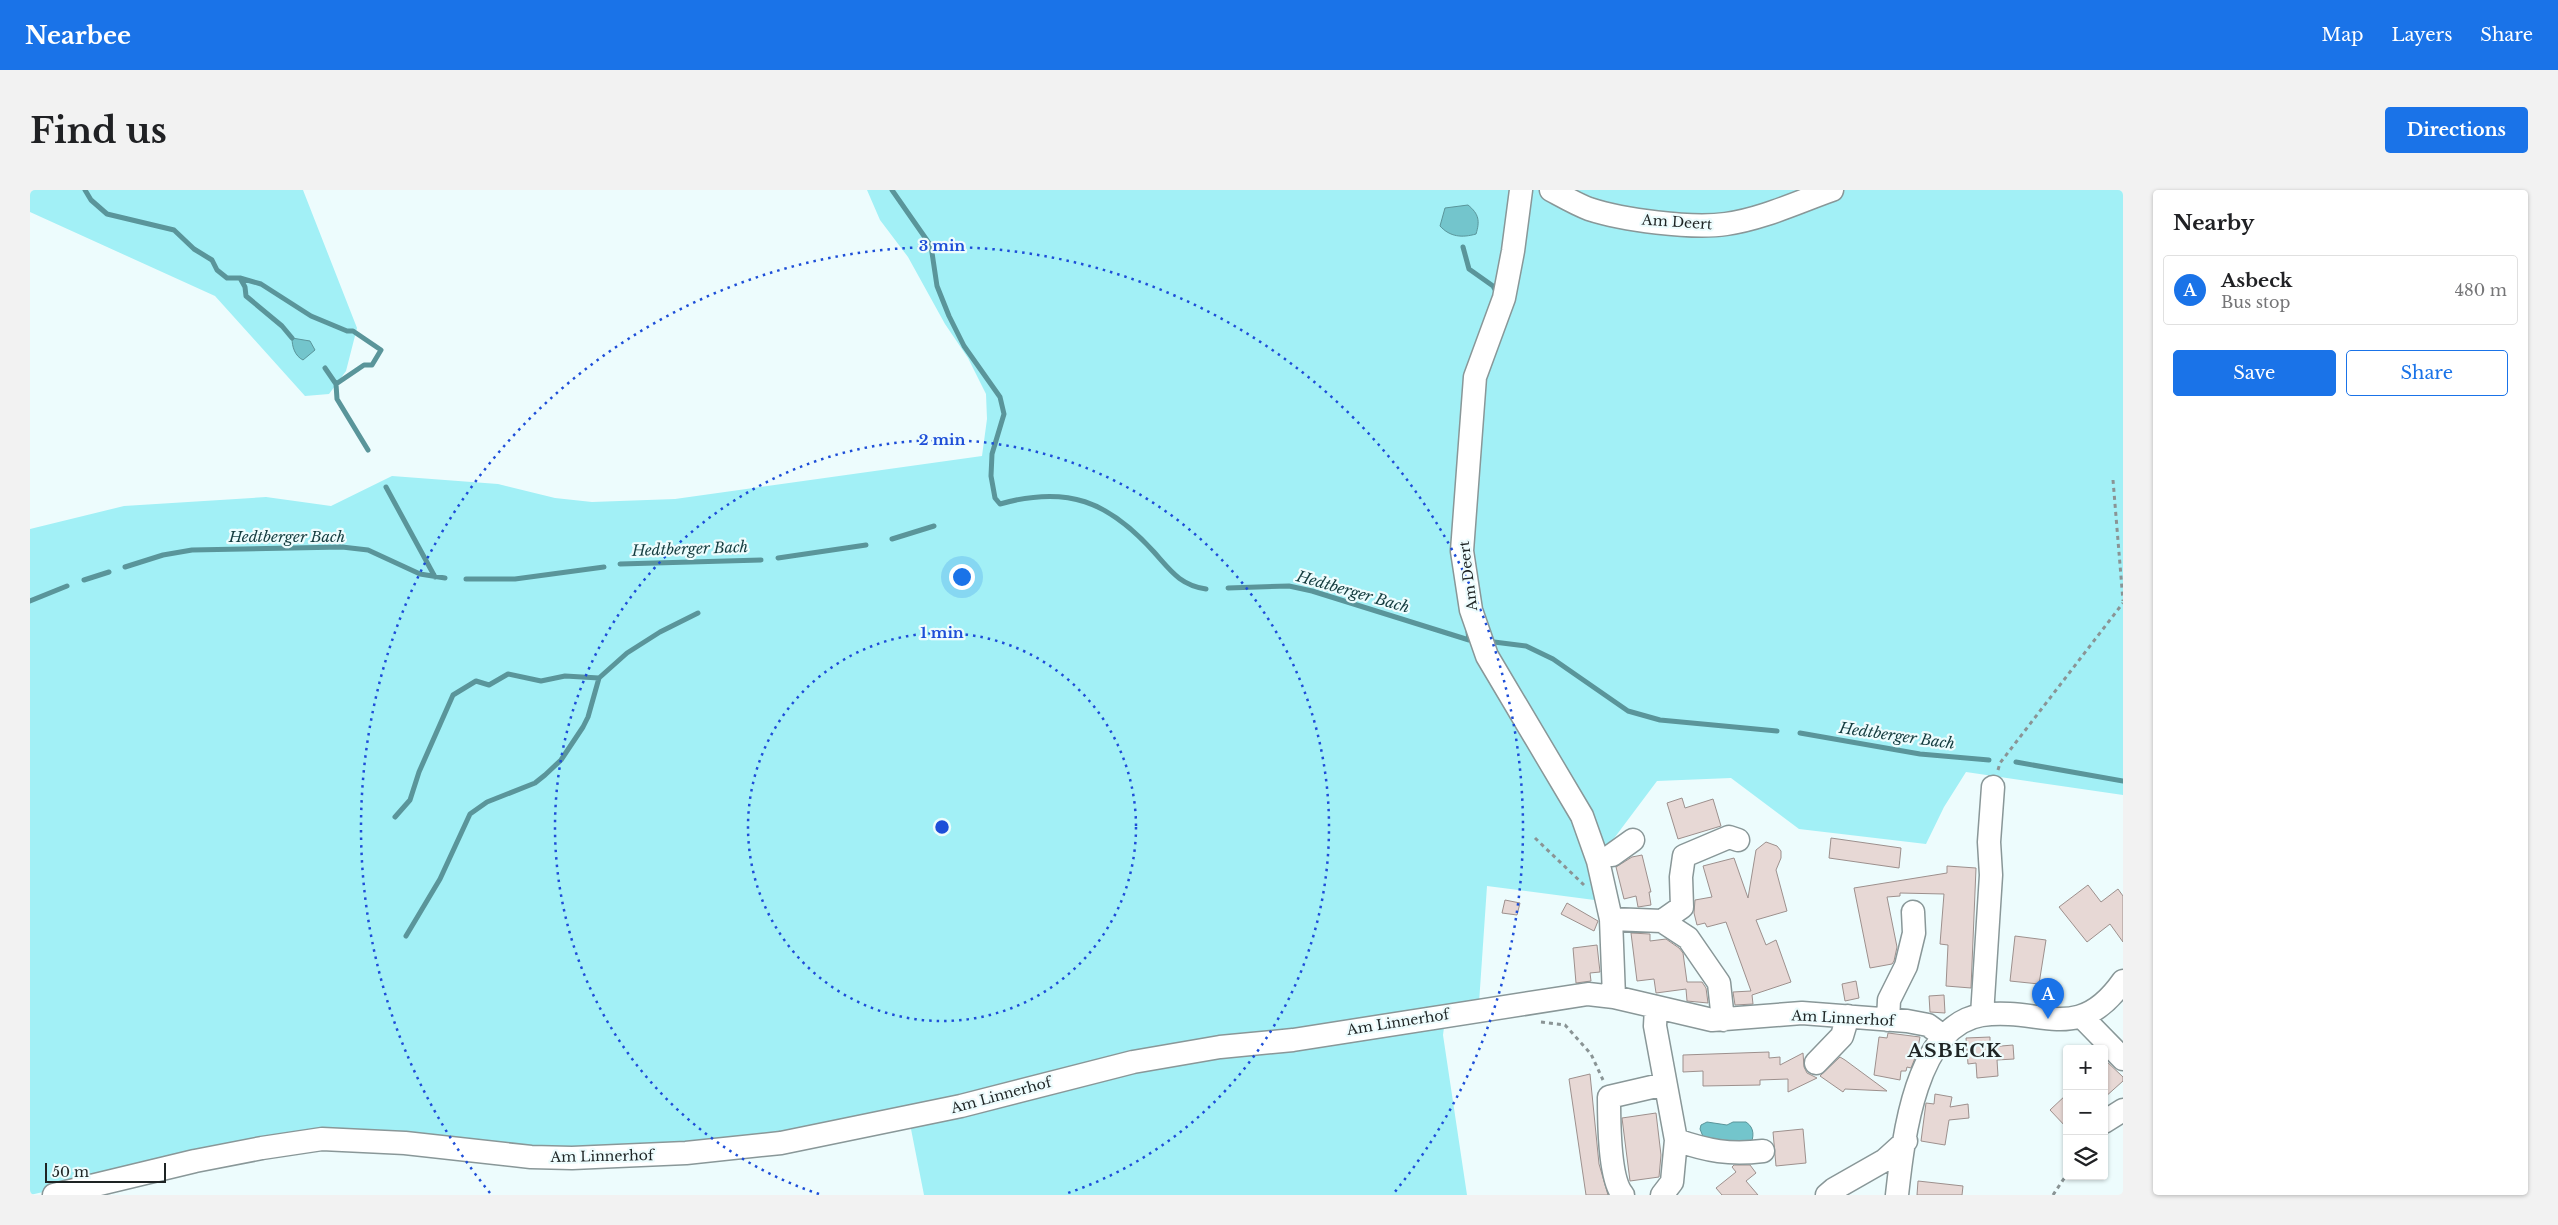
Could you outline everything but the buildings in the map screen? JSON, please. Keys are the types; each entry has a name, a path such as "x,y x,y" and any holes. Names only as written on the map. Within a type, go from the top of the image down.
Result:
{"street":[{"name":"Am Deert","path":"1521,190 1513,251 1504,298 1475,377 1462,552 1471,610 1487,656 1582,816 1606,862 1614,997"},
{"name":"Am Deert","path":"1551,190 1590,209 1634,218 1708,226 1727,224 1769,212 1832,190"},
{"path":"1982,1015 1991,875 1989,842 1993,787"},
{"path":"1662,921 1682,907 1681,877 1684,856 1729,837 1738,840"},
{"path":"1606,862 1633,840"},
{"path":"1609,911 1662,921 1688,938 1719,983 1723,1020"},
{"path":"1888,1020 1889,1000 1906,966 1914,934 1912,912"},
{"path":"1897,1195 1906,1140 1920,1075 1943,1036 1954,1026 1982,1015 2066,1019 2082,1017 2098,1008 2123,981"},
{"name":"Am Linnerhof","path":"54,1195 196,1161 322,1139 414,1143 531,1157 572,1158 686,1153 781,1143 961,1106 1133,1062 1220,1047 1293,1040 1387,1023 1588,994 1614,997 1712,1020 1802,1013 1848,1016 1928,1025 1943,1036"},
{"path":"1656,1007 1655,1026 1676,1140 1672,1182 1662,1195"},
{"path":"1816,1063 1842,1036 1848,1016"},
{"path":"2082,1017 2123,1060"},
{"path":"1623,1195 1618,1189 1614,1166 1609,1097 1665,1084"},
{"path":"2108,1119 2123,1110"},
{"path":"1676,1140 1720,1153 1738,1154 1763,1151"},
{"path":"1827,1195 1834,1189 1885,1160 1906,1140"}],"path":[{"path":"1993,787 2000,763 2123,602 2112,480"},
{"path":"1536,838 1587,889"},
{"path":"1538,1022 1565,1025 1578,1038 1591,1054 1609,1097"},
{"path":"2052,1195 2063,1180"}],"shaded area":[{"path":"30,190 303,190 357,328 346,371 329,394 305,396 215,296 30,212"},
{"path":"867,190 2123,190 2123,795 1966,772 1944,807 1926,844 1799,829 1731,778 1657,781 1600,857 1579,803 1560,768 1504,679 1484,638 1474,615 1468,576 1469,561 1457,532 1459,574 1469,619 1484,657 1580,816 1604,897 1602,901 1487,886 1479,1003 1295,1036 1131,1059 858,1125 757,1141 657,1151 556,1152 403,1137 324,1136 263,1142 30,1195 30,529 124,506 266,497 331,506 392,476 498,484 555,498 592,502 675,499 982,456 987,419 986,394 968,358 945,324 908,257 880,220"},
{"path":"1468,205 1478,218 1476,234 1456,236 1440,226 1445,208"},
{"path":"292,338 310,341 315,350 303,360 294,351"},
{"path":"1445,1020 1443,1035 1467,1195 924,1195 910,1124 1136,1068"},
{"path":"1707,1122 1727,1125 1733,1122 1746,1122 1751,1127 1753,1133 1750,1146 1704,1139 1700,1129 1701,1125"}],"waterway":[{"path":"85,190 91,200 107,214 174,230 194,249 212,260 217,270 227,278 240,278 245,287 246,296 282,326 292,338"},
{"path":"892,190 931,246 937,286 949,316 964,346 1000,397 1004,414 992,454 991,476 995,498 1000,504 1046,496 1066,497 1103,509 1120,520 1137,535 1183,581 1206,589"},
{"path":"1463,247 1469,269 1493,286 1497,293"},
{"path":"240,278 261,284 311,316 347,331 353,331 381,350 372,365 364,365 336,384"},
{"path":"325,368 336,384 337,399 368,450"},
{"path":"386,487 435,577"},
{"name":"Hedtberger Bach","path":"892,539 934,526"},
{"name":"Hedtberger Bach","path":"778,558 866,545"},
{"name":"Hedtberger Bach","path":"125,567 163,555 192,550 342,547 368,550 420,574 445,578"},
{"name":"Hedtberger Bach","path":"620,564 761,560"},
{"name":"Hedtberger Bach","path":"466,579 515,579 604,567"},
{"name":"Hedtberger Bach","path":"84,580 109,572"},
{"name":"Hedtberger Bach","path":"30,601 67,586"},
{"name":"Hedtberger Bach","path":"1228,588 1289,586 1312,591 1469,640 1468,632"},
{"path":"406,936 440,879 470,814 487,802 535,783 545,775 561,760 583,727 588,717 599,678 627,653 660,632 698,613"},
{"name":"Hedtberger Bach","path":"1494,642 1526,646 1553,659 1628,711 1660,720 1777,731"},
{"path":"395,817 410,800 419,772 453,695 476,681 489,685 508,674 541,681 565,676 599,678"},
{"name":"Hedtberger Bach","path":"1800,733 1920,754 1989,760"},
{"name":"Hedtberger Bach","path":"2016,762 2123,781"}],"place":[{"name":"Asbeck","path":"2048,1019"}],"district":[{"name":"ASBECK","path":"1955,1050"}]}
